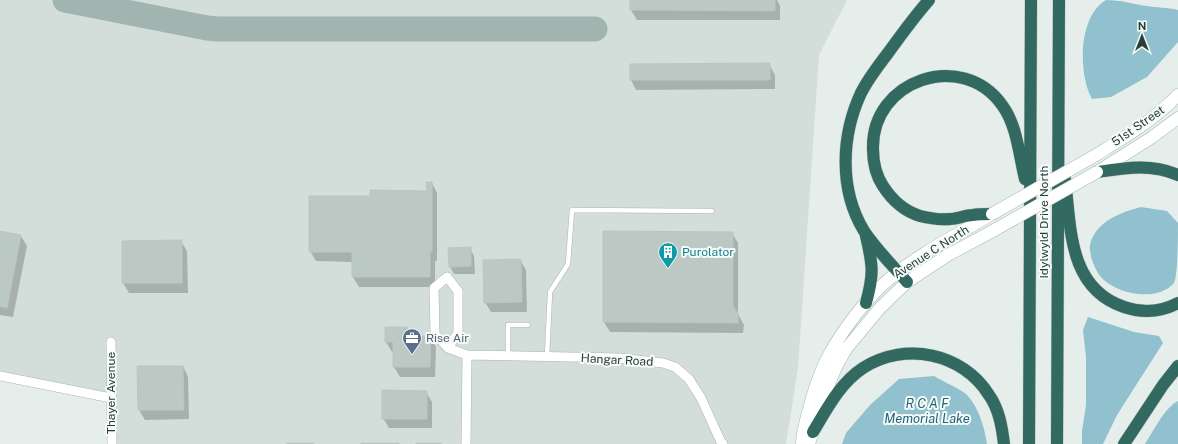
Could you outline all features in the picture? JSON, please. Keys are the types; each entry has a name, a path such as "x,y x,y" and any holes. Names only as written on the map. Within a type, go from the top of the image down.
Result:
{"highway":[{"path":"907,282 883,256 865,231 856,215 848,189 846,175 847,147 852,120 861,94 867,83 929,0"},
{"name":"Idylwyld Drive North","path":"1029,444 1031,0"},
{"name":"Idylwyld Drive North","path":"1057,444 1059,0"},
{"path":"992,214 972,215 950,219 919,216 899,206 885,190 874,169 872,146 874,132 878,118 887,104 903,88 927,78 955,76 974,82 992,93 1002,104 1012,126 1030,198"},
{"path":"1058,126 1070,233 1076,259 1086,279 1100,295 1112,302 1133,310 1154,311 1178,303"},
{"path":"1097,172 1140,167 1159,169 1178,175"},
{"path":"865,231 872,260 871,284 866,303"},
{"path":"813,432 844,384 863,368 879,360 895,355 924,353 959,365 982,384 990,395 997,410 1004,444"},
{"path":"1124,444 1178,366"}],"main road":[{"name":"51st Street","path":"992,214 1127,136 1161,112 1178,95"},
{"name":"51st Street","path":"991,232 1097,172 1151,138 1178,118"},
{"name":"Avenue C North","path":"802,444 802,433 815,390 829,355 843,333 866,303 888,280 898,272 924,254 992,214"},
{"name":"Avenue C North","path":"809,444 824,396 836,367 846,349 880,308 907,282 948,255 991,232"}],"street":[{"name":"Hangar Road","path":"448,348 458,333 458,291 447,277 434,288 435,334 448,348 467,355 619,358 663,363 675,367 689,379 701,398 723,444"},
{"name":"Thayer Avenue","path":"111,342 112,444"},
{"path":"466,444 467,355"},
{"path":"0,376 111,398"}],"lane":[{"path":"547,357 550,292 568,264 572,210 712,210"},
{"path":"508,356 508,325 528,325"}],"shaded area":[{"path":"0,0 847,0 819,55 798,368 786,444 112,444 111,398 0,379"}],"water":[{"path":"1106,0 1178,10 1178,42 1147,77 1111,97 1092,99 1087,88 1084,75 1083,46 1090,19 1097,8"},
{"path":"1141,207 1167,211 1178,223 1177,264 1174,283 1167,289 1157,293 1136,294 1116,288 1100,276 1091,257 1090,245 1097,230 1103,224 1117,215"},
{"path":"1088,317 1134,332 1159,336 1163,343 1117,415 1103,444 1082,444 1082,431 1086,405 1086,357 1083,330"},
{"name":"R C A F Memorial Lake","path":"934,376 960,390 971,400 980,418 987,444 842,444 846,433 870,405 899,379"},
{"path":"1178,401 1178,444 1145,444 1164,414 1173,404"}],"building":[{"path":"630,0 775,0 775,11 630,10"},
{"path":"770,63 770,80 630,80 630,64"},
{"path":"426,182 432,182 432,251 430,252 430,277 352,277 352,252 309,252 309,196 370,196 370,190 427,191"},
{"path":"0,231 21,235 7,308 0,306"},
{"name":"Purolator","path":"603,231 733,232 733,306 738,314 738,323 603,322"},
{"path":"182,240 182,283 122,283 122,241"},
{"path":"471,247 471,266 449,267 448,248"},
{"path":"521,259 522,302 484,303 483,260"},
{"name":"Rise Air","path":"385,327 407,327 407,336 431,336 430,367 393,367 393,342 385,342"},
{"path":"137,366 183,366 184,410 138,410"},
{"path":"382,390 427,391 427,419 382,419"},
{"path":"314,443 314,444 287,444"},
{"path":"399,443 399,444 361,444"},
{"path":"441,443 441,444 416,444"}],"taxiway":[{"path":"65,0 217,29 595,29"}],"place":[{"name":"Purolator","path":"668,269"},
{"name":"Rise Air","path":"412,355"}]}
